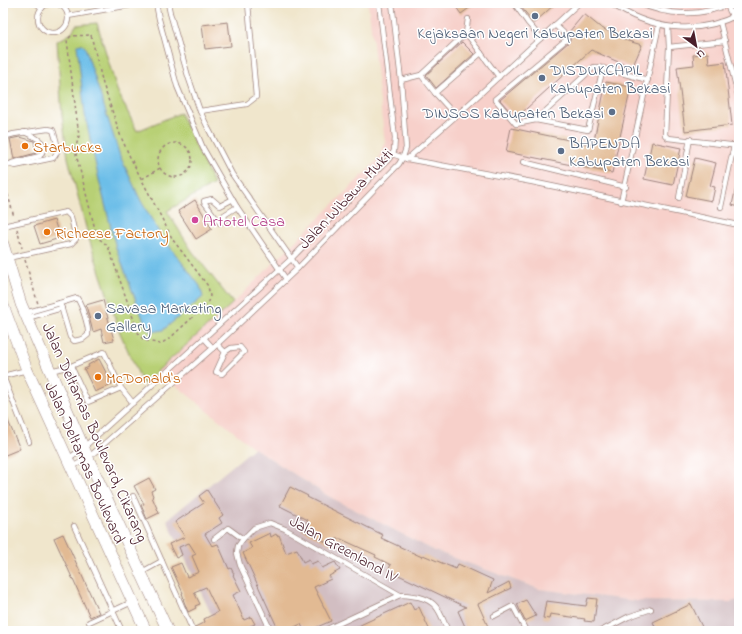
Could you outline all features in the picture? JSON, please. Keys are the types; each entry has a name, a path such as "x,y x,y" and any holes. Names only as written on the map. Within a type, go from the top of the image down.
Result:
{"street":[{"name":"Jalan Deltamas Boulevard, Cikarang","path":"3,244 26,315 86,453 168,631"},
{"name":"Jalan Deltamas Boulevard","path":"3,305 26,370 146,631"}],"lane":[{"path":"36,3 42,8"},
{"path":"68,16 142,3"},
{"path":"156,3 177,86 202,148 237,207 286,279"},
{"path":"168,3 188,76 200,111 232,174 298,268"},
{"path":"200,111 247,104 256,97 248,3"},
{"name":"Jalan Wibawa Mukti","path":"68,463 86,453 133,403 291,259 389,160 394,151 395,138 379,3"},
{"name":"Jalan Wibawa Mukti","path":"68,463 86,453 213,348 298,268 405,158 406,148 401,80 392,3"},
{"path":"405,158 456,116 579,3"},
{"path":"610,3 641,20 668,27 686,28 703,26 733,18 739,14"},
{"path":"640,3 662,11 684,13 706,11 728,4 733,18 739,24"},
{"path":"50,4 58,4 65,9 68,16 67,25 61,31 49,33 42,28 40,24 39,16 42,8 50,4"},
{"path":"516,4 528,23 541,38"},
{"path":"401,80 421,75 466,33 468,19"},
{"path":"720,22 739,99"},
{"path":"555,25 567,36 567,38 494,99 516,125 536,120 588,130 603,68"},
{"path":"621,202 626,187 659,25"},
{"path":"668,27 669,47 664,134 668,138 690,139 737,145 721,207"},
{"path":"466,33 499,77"},
{"path":"669,47 725,41"},
{"path":"435,93 481,53"},
{"path":"536,120 594,67 648,80"},
{"path":"421,75 456,116"},
{"path":"3,137 24,132 48,129 53,130 58,151 53,158 15,166 9,164"},
{"path":"3,165 40,156 44,148 42,142 24,132"},
{"path":"679,198 690,139"},
{"path":"392,154 405,158 532,182 621,202 739,225"},
{"path":"523,162 626,187"},
{"path":"233,199 220,206 212,198 204,200 204,202 220,223 226,220 224,215 237,207"},
{"path":"3,226 66,212 71,217 76,239 71,244 7,258"},
{"path":"26,315 40,308 75,298 78,299 87,325 88,336 74,341 70,337 60,303"},
{"path":"26,315 62,308"},
{"path":"204,338 213,348"},
{"path":"217,344 225,352"},
{"path":"240,347 244,352 222,374 220,374 216,372 225,352 231,348 240,347"},
{"path":"50,371 71,366 104,352 121,388 133,403"},
{"path":"71,366 88,402 121,388"},
{"path":"26,370 3,375 29,442"},
{"path":"133,496 193,631"},
{"name":"Jalan Greenland IV","path":"243,539 256,527 272,523 400,595 408,594 430,600 437,608 448,631"},
{"path":"74,526 122,631"},
{"path":"214,539 228,528 243,539 237,551 239,562 271,631"},
{"path":"142,572 162,561"},
{"path":"323,631 400,595"},
{"path":"89,622 132,602"},
{"path":"494,616 513,606 526,631"},
{"path":"600,631 628,617 651,609"}],"path":[{"path":"91,35 103,84 121,137 142,179 173,240 208,286 210,296 207,304 169,339 160,344 144,340 140,335 108,246 97,237 75,150 78,136 67,40 71,36 91,35"},
{"path":"168,144 182,144 192,153 192,167 183,176 176,178 169,177 164,174 160,168 158,162 159,155 162,148 168,144"},
{"path":"142,179 160,168"},
{"path":"3,177 15,224 40,308"}],"shaded area":[{"path":"368,3 739,3 739,600 730,602 636,601 539,589 435,551 328,496 254,448 158,371 233,303 379,159 385,143"},
{"path":"254,448 328,496 435,551 539,589 636,601 730,602 739,600 739,631 219,631 167,520"}],"green space":[{"path":"97,23 117,90 137,131 180,113 214,184 167,211 192,251 233,303 143,384 120,333 89,239 68,158 62,116 57,41 73,31 76,25"}],"water":[{"path":"82,44 85,47 120,156 141,201 160,234 200,286 203,297 163,330 153,332 146,327 116,248 85,115 77,45"}],"building":[{"path":"453,3 476,3 461,14"},
{"name":"Kejaksaan Negeri Kabupaten Bekasi","path":"526,3 556,3 534,23 521,7"},
{"path":"584,14 600,27 613,34 628,41 642,45 632,68 591,50 516,118 500,100 569,42 573,34 569,32"},
{"path":"228,22 231,46 205,49 202,25"},
{"path":"462,42 474,54 436,88 426,75"},
{"path":"708,53 709,64 725,62 732,125 685,131 677,67 694,65 693,55"},
{"name":"BAPENDA Kabupaten Bekasi","path":"606,82 631,87 612,173 506,152 511,128 593,145"},
{"name":"Starbucks","path":"20,137 34,141 36,153 14,159 10,139"},
{"path":"652,142 681,148 673,185 644,179"},
{"path":"695,158 716,163 710,186 715,187 712,201 686,196"},
{"path":"736,187 739,187 739,207 732,205"},
{"name":"Artotel Casa","path":"195,200 212,229 196,239 178,211"},
{"name":"Richeese Factory","path":"54,220 60,238 40,244 34,226"},
{"name":"Savasa Marketing Gallery","path":"103,300 114,340 104,342 101,329 93,332 86,305"},
{"name":"McDonald's","path":"99,359 112,384 95,392 84,369"},
{"path":"3,409 20,449 3,456"},
{"path":"149,478 155,489 151,491 152,497 159,513 147,519 141,505 144,504 134,486"},
{"path":"290,487 383,535 381,538 422,557 423,555 456,569 458,564 493,580 488,593 509,582 511,588 478,604 490,631 467,631 458,611 466,607 388,570 391,565 375,557 376,555 341,539 336,539 332,545 302,530 308,520 280,506"},
{"path":"207,490 223,515 219,518 222,523 205,534 212,546 218,544 229,569 231,568 234,574 233,575 241,591 233,595 244,620 251,617 255,624 248,627 249,631 197,631 195,627 205,622 204,619 218,612 206,587 194,592 200,604 188,612 183,599 183,593 171,567 181,563 187,577 199,572 192,556 196,554 189,543 179,547 182,555 176,558 169,544 185,537 175,522 204,503 199,496"},
{"path":"270,533 271,537 276,534 277,536 279,535 286,553 297,549 303,562 309,559 311,564 318,561 322,568 335,562 340,570 329,576 331,579 314,587 331,621 308,631 304,631 301,624 286,631 279,631 243,553 252,548 249,543"},
{"path":"63,534 99,613 90,617 54,538"},
{"path":"588,598 597,599 594,622 584,621 585,619 550,614 549,619 543,618 546,601 586,606"},
{"path":"526,600 536,616 525,621 517,604"},
{"path":"410,602 414,610 419,607 430,631 360,631 358,626"},
{"path":"691,604 704,631 657,631 653,622"}],"place":[{"name":"Kejaksaan Negeri Kabupaten Bekasi","path":"535,16"},
{"name":"DISDUKCAPIL Kabupaten Bekasi","path":"542,78"},
{"name":"DINSOS Kabupaten Bekasi","path":"612,112"},
{"name":"Starbucks","path":"25,146"},
{"name":"BAPENDA Kabupaten Bekasi","path":"561,151"},
{"name":"Artotel Casa","path":"195,220"},
{"name":"Richeese Factory","path":"47,232"},
{"name":"Savasa Marketing Gallery","path":"98,316"},
{"name":"McDonald's","path":"98,377"}]}
